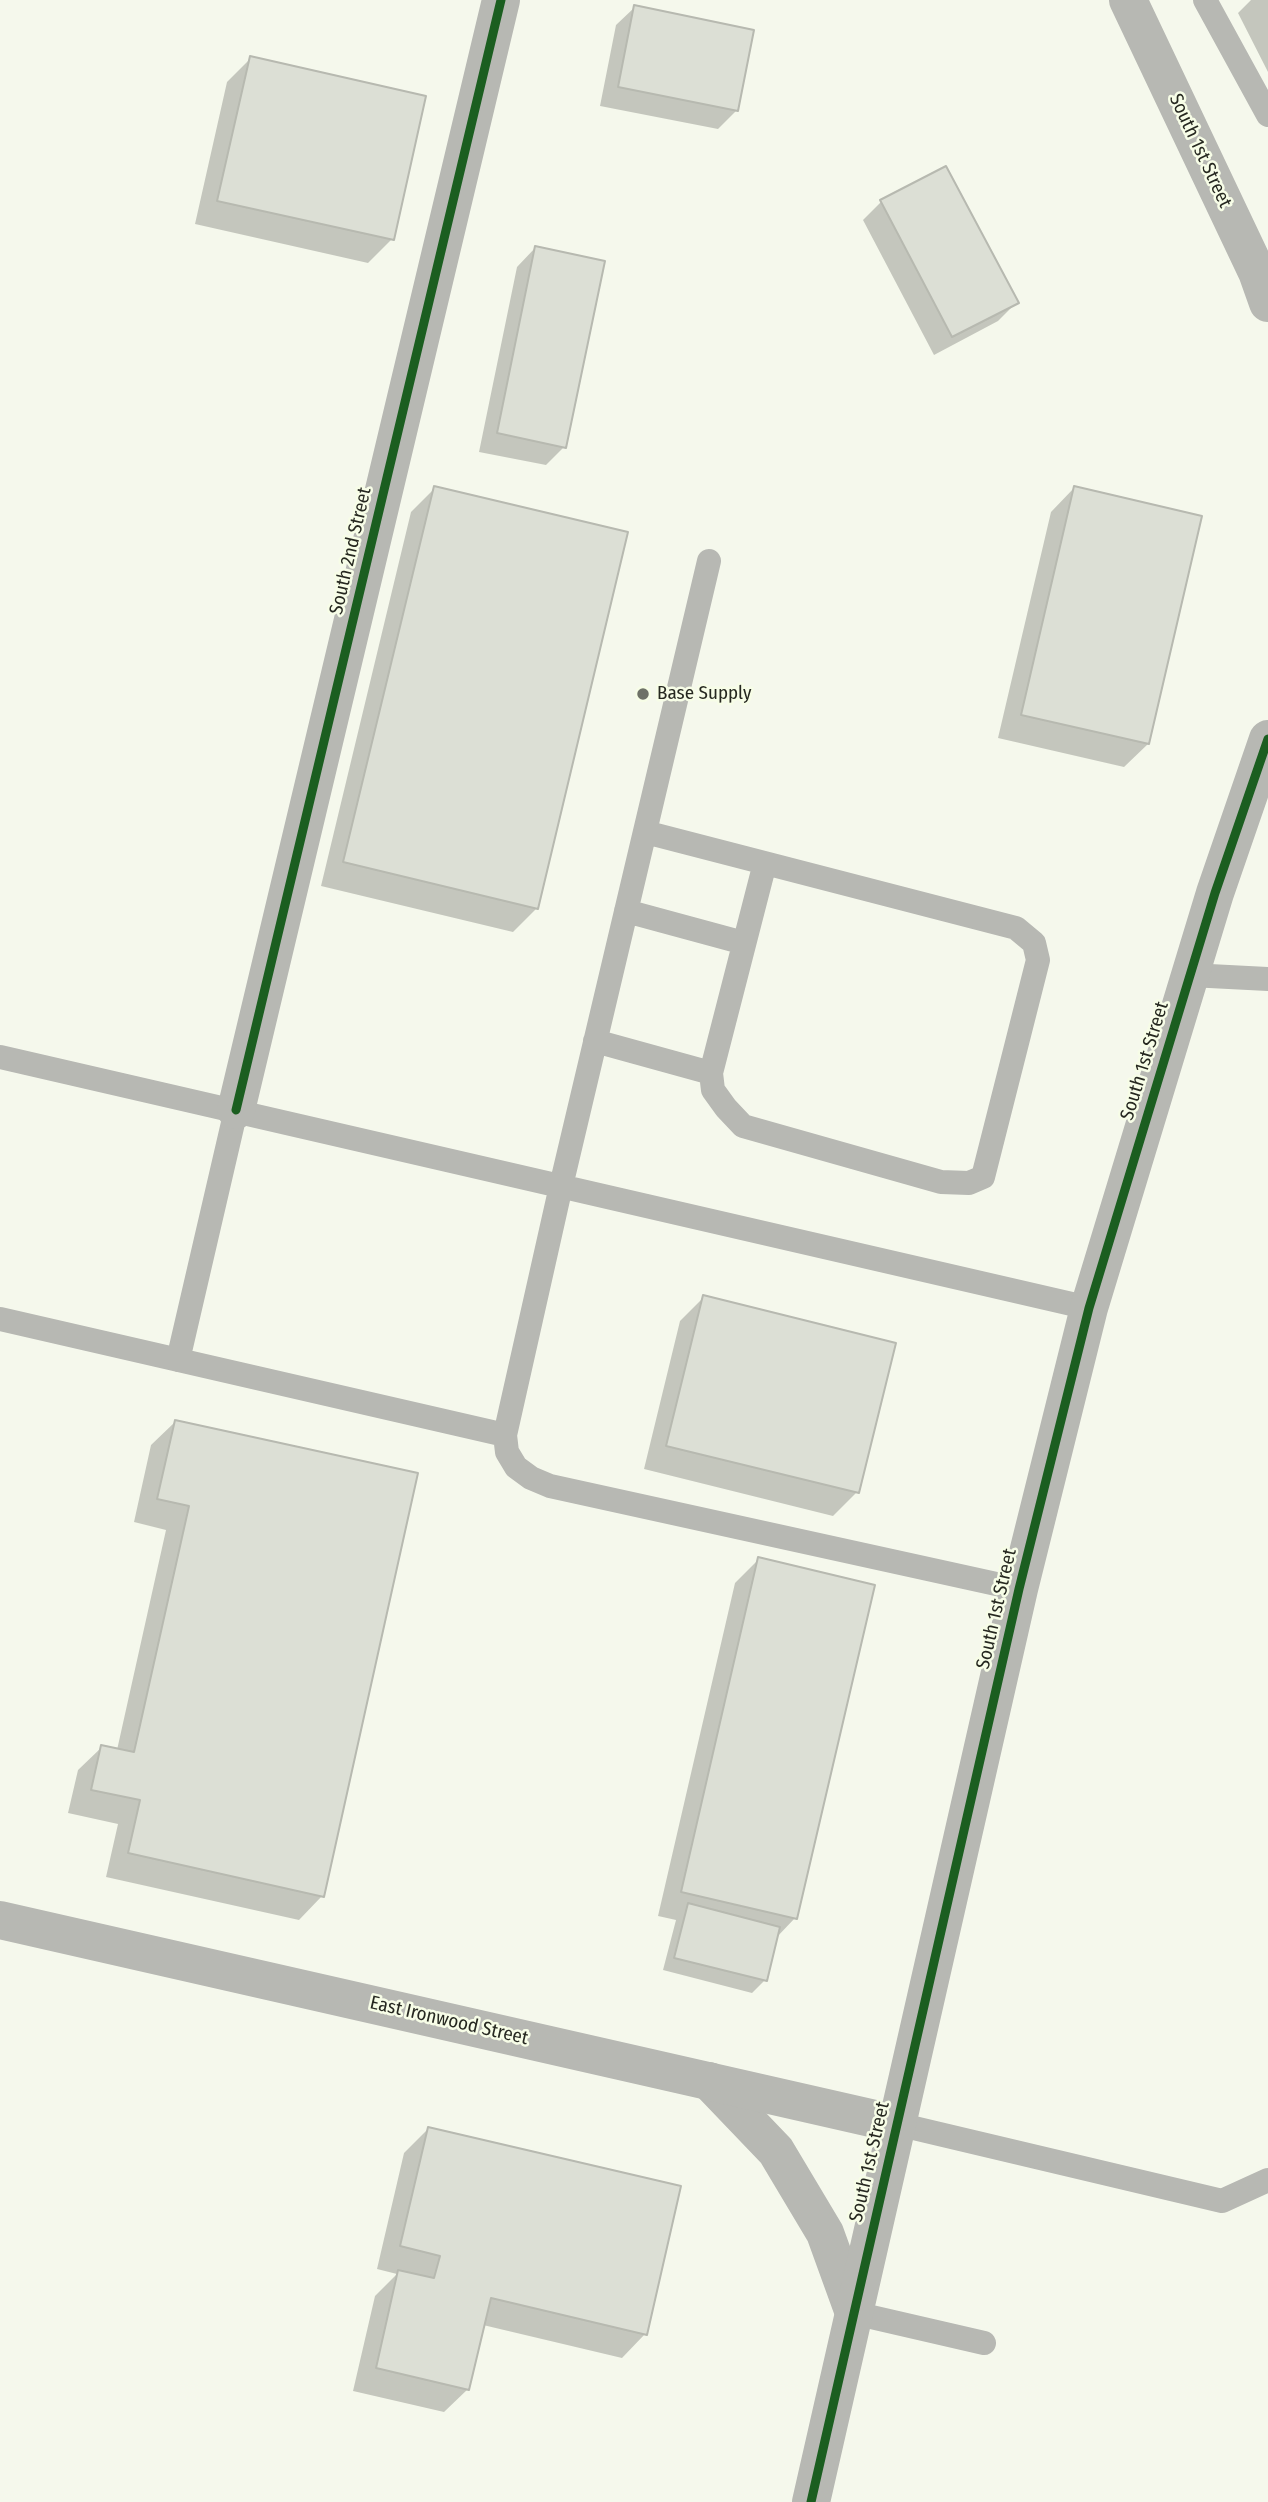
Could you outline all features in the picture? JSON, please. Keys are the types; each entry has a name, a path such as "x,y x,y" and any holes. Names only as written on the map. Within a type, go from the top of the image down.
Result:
{"street":[{"name":"South 2nd Street","path":"236,1110 501,0"},
{"name":"South 1st Street","path":"1128,0 1257,272 1268,303"},
{"name":"South 1st Street","path":"811,2502 1019,1590 1089,1308 1190,975 1268,738"},
{"name":"East Ironwood Street","path":"0,1920 897,2124"},
{"path":"709,2081 776,2151 825,2233 854,2313"}],"lane":[{"path":"1205,0 1268,115"},
{"path":"709,561 561,1186 505,1435 507,1452 516,1467 531,1478 550,1486 1019,1590"},
{"path":"645,832 765,863 1016,928 1034,943 1038,960 983,1177 969,1184 941,1182 743,1126 713,1090 711,1073 765,863"},
{"path":"626,911 744,943"},
{"path":"1190,975 1268,979"},
{"path":"595,1041 711,1073"},
{"path":"0,1057 1089,1308"},
{"path":"178,1360 236,1110"},
{"path":"0,1319 505,1435"},
{"path":"897,2124 1222,2201 1268,2180"},
{"path":"854,2313 984,2343"}],"building":[{"path":"634,5 754,30 738,111 618,87"},
{"path":"250,56 426,96 394,240 217,201"},
{"path":"946,166 1019,303 952,337 880,200"},
{"path":"535,246 605,261 566,448 497,433"},
{"path":"434,486 628,532 538,909 343,862"},
{"path":"1074,486 1202,516 1149,744 1021,715"},
{"path":"703,1295 896,1343 859,1493 666,1446"},
{"path":"175,1420 418,1473 324,1897 128,1853 140,1800 91,1790 101,1745 134,1752 189,1506 157,1499"},
{"path":"758,1557 875,1585 797,1919 681,1892"},
{"path":"688,1903 780,1927 767,1981 674,1958"},
{"path":"428,2127 681,2186 647,2335 491,2298 469,2390 376,2368 398,2270 434,2278 440,2256 400,2246"}],"cycle path":[{"path":"236,1110 501,0"},
{"path":"811,2502 1019,1589 1089,1308 1215,893 1268,739"}],"place":[{"name":"Base Supply","path":"643,694"}]}
